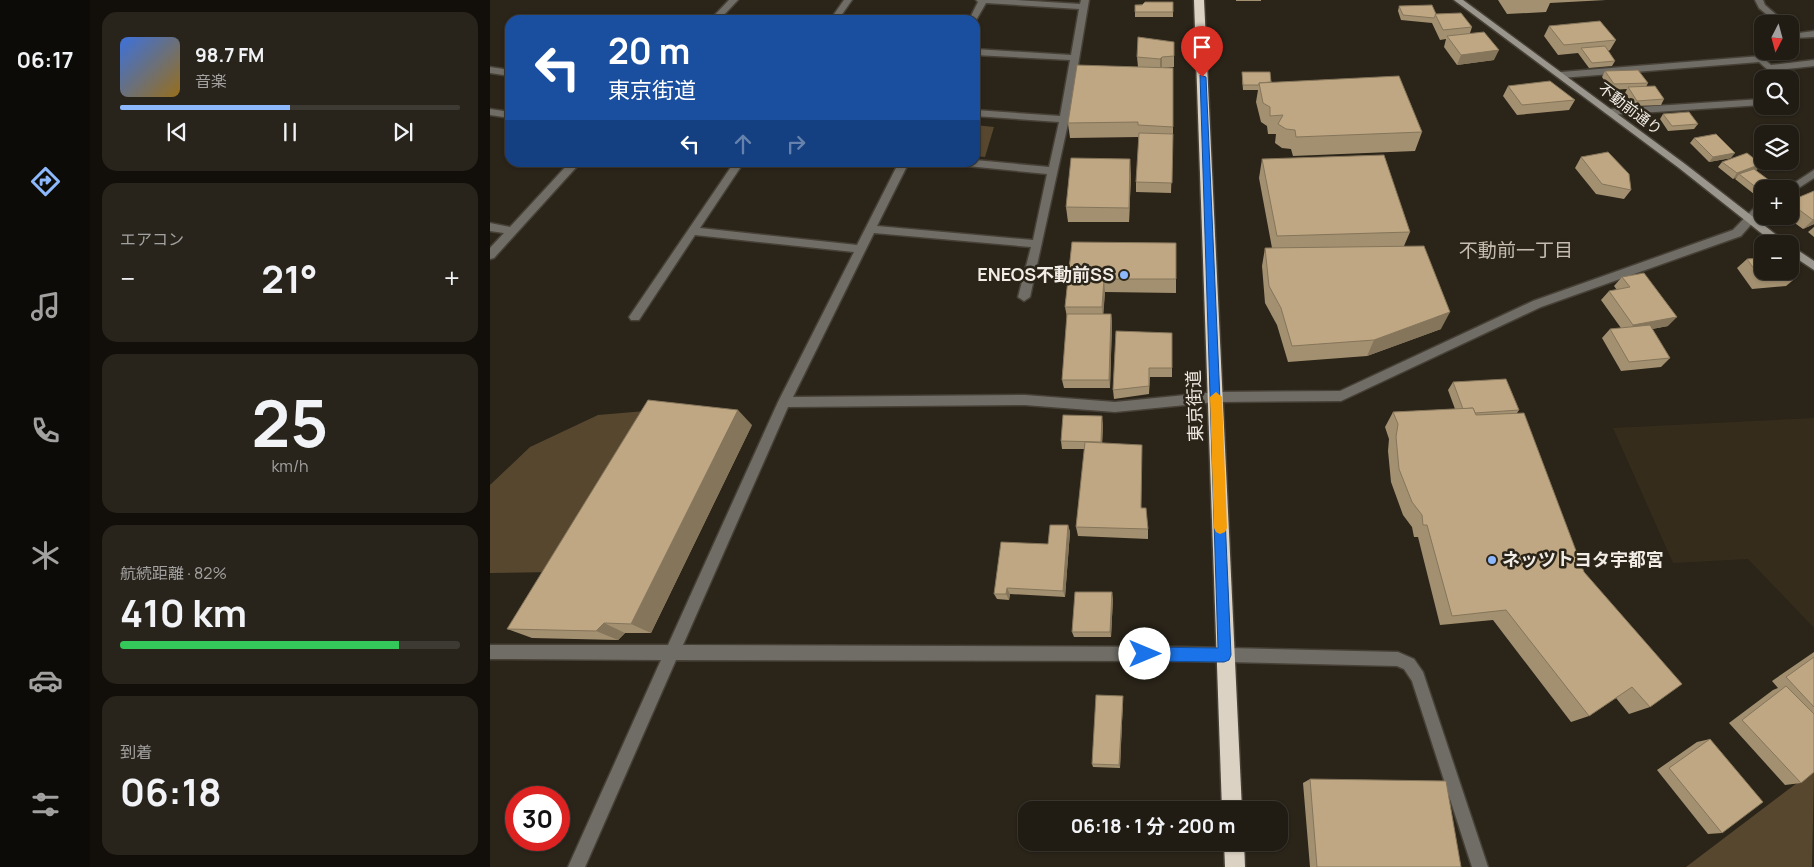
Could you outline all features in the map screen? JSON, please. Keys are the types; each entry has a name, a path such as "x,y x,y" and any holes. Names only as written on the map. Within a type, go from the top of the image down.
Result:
{"highway":[{"name":"東京街道","path":"1199,0 1216,397 1224,655 1232,801"},
{"path":"1234,851 1235,867"}],"street":[{"path":"719,15 734,0"},
{"path":"838,15 848,0"},
{"path":"975,15 982,0 1085,3 1064,119 1024,297"},
{"name":"不動前通り","path":"1458,0 1682,166 1771,235"},
{"path":"1759,0 1762,6 1772,15"},
{"path":"1799,36 1814,34"},
{"path":"980,52 1074,58"},
{"path":"1560,75 1761,59 1769,68 1814,63"},
{"path":"490,70 505,72"},
{"path":"1609,112 1754,103"},
{"path":"490,112 505,115"},
{"path":"980,112 1064,119"},
{"path":"980,164 1053,171"},
{"path":"490,255 571,167"},
{"path":"635,317 736,167"},
{"path":"576,867 784,402 902,167"},
{"path":"1799,183 1814,173"},
{"path":"784,402 1026,400 1115,407 1216,397 1341,396 1537,304 1737,233 1754,215"},
{"path":"490,227 513,231"},
{"path":"871,229 1037,244"},
{"path":"692,231 861,249"},
{"path":"1799,255 1814,266"},
{"path":"490,652 1224,655 1398,659 1409,664 1418,677 1480,867"}],"shaded area":[{"path":"980,126 994,127 985,157 980,156"},
{"path":"657,410 554,572 490,573 490,485 530,447 598,415"},
{"path":"1814,418 1814,628 1748,559 1673,563 1613,428"},
{"path":"1814,770 1812,867 1686,867"}],"building":[{"path":"1145,2 1173,2 1173,12 1135,12 1135,5 1142,5"},
{"path":"1432,5 1436,14 1434,18 1403,15 1399,6"},
{"path":"1461,13 1472,27 1443,30 1435,14"},
{"path":"1600,21 1616,40 1564,45 1549,26"},
{"path":"1484,32 1499,50 1461,55 1447,36"},
{"path":"1138,37 1174,42 1174,56 1162,57 1160,59 1137,57"},
{"path":"1605,46 1615,61 1592,63 1581,48"},
{"path":"1077,65 1173,68 1173,127 1138,125 1138,122 1068,123"},
{"path":"1638,70 1648,83 1614,84 1605,71"},
{"path":"1242,72 1270,72 1271,82 1259,83 1259,85 1243,85"},
{"path":"1399,76 1422,132 1296,137 1295,130 1286,129 1278,124 1283,115 1270,116 1270,107 1263,103 1259,83"},
{"path":"1550,81 1575,100 1522,105 1508,86"},
{"path":"1655,86 1664,99 1637,101 1628,87"},
{"path":"1689,112 1698,124 1672,126 1663,114"},
{"path":"1139,133 1173,134 1172,183 1136,182"},
{"path":"1716,134 1735,153 1713,157 1694,138"},
{"path":"1608,152 1629,174 1631,190 1602,184 1581,157"},
{"path":"1747,153 1754,158 1754,167 1737,173 1722,162"},
{"path":"1384,155 1410,232 1277,236 1262,159"},
{"path":"1071,158 1130,159 1129,208 1066,207"},
{"path":"1754,169 1769,180 1754,180 1754,186 1739,174"},
{"path":"1814,191 1813,220 1799,210 1799,197"},
{"name":"ENEOS不動前SS","path":"1072,242 1176,243 1176,279 1104,279 1102,307 1065,307"},
{"path":"1424,246 1450,312 1374,340 1292,346 1281,308 1269,286 1265,248"},
{"path":"1747,259 1754,259 1754,269"},
{"path":"1644,273 1677,317 1633,325 1609,291 1630,287 1622,277"},
{"path":"1067,314 1111,314 1109,380 1062,380"},
{"path":"1650,325 1670,358 1629,362 1610,329"},
{"path":"1116,331 1172,333 1172,368 1149,368 1149,386 1113,390"},
{"path":"1506,379 1519,410 1475,413 1473,408 1463,409 1453,382"},
{"path":"648,400 738,410 631,624 604,623 596,631 507,629"},
{"name":"ネッツトヨタ宇都宮","path":"1473,408 1476,415 1524,413 1584,572 1682,684 1650,707 1632,687 1589,716 1506,610 1452,616 1427,525 1423,525 1422,515 1412,502 1399,469 1396,437 1398,424 1393,412"},
{"path":"1063,415 1102,416 1101,442 1061,441"},
{"path":"1085,442 1142,445 1141,508 1146,508 1148,529 1076,527"},
{"path":"1050,525 1068,525 1063,591 1007,588 1006,594 994,594 1001,542 1048,544"},
{"path":"1075,592 1112,592 1110,632 1072,632"},
{"path":"1814,657 1814,707 1786,677"},
{"path":"1786,686 1814,714 1814,772 1801,783 1742,720"},
{"path":"1096,695 1123,696 1119,765 1092,764"},
{"path":"1710,739 1763,802 1722,833 1669,768"},
{"path":"1310,779 1446,781 1461,867 1317,867"}],"slow traffic":[{"path":"1216,397 1220,528"}],"place":[{"name":"ENEOS不動前SS","path":"1124,275"},
{"name":"ネッツトヨタ宇都宮","path":"1492,560"}],"district":[{"name":"不動前一丁目","path":"1516,250"}],"route":[{"path":"1145,654 1224,655 1216,397 1202,77"}]}
